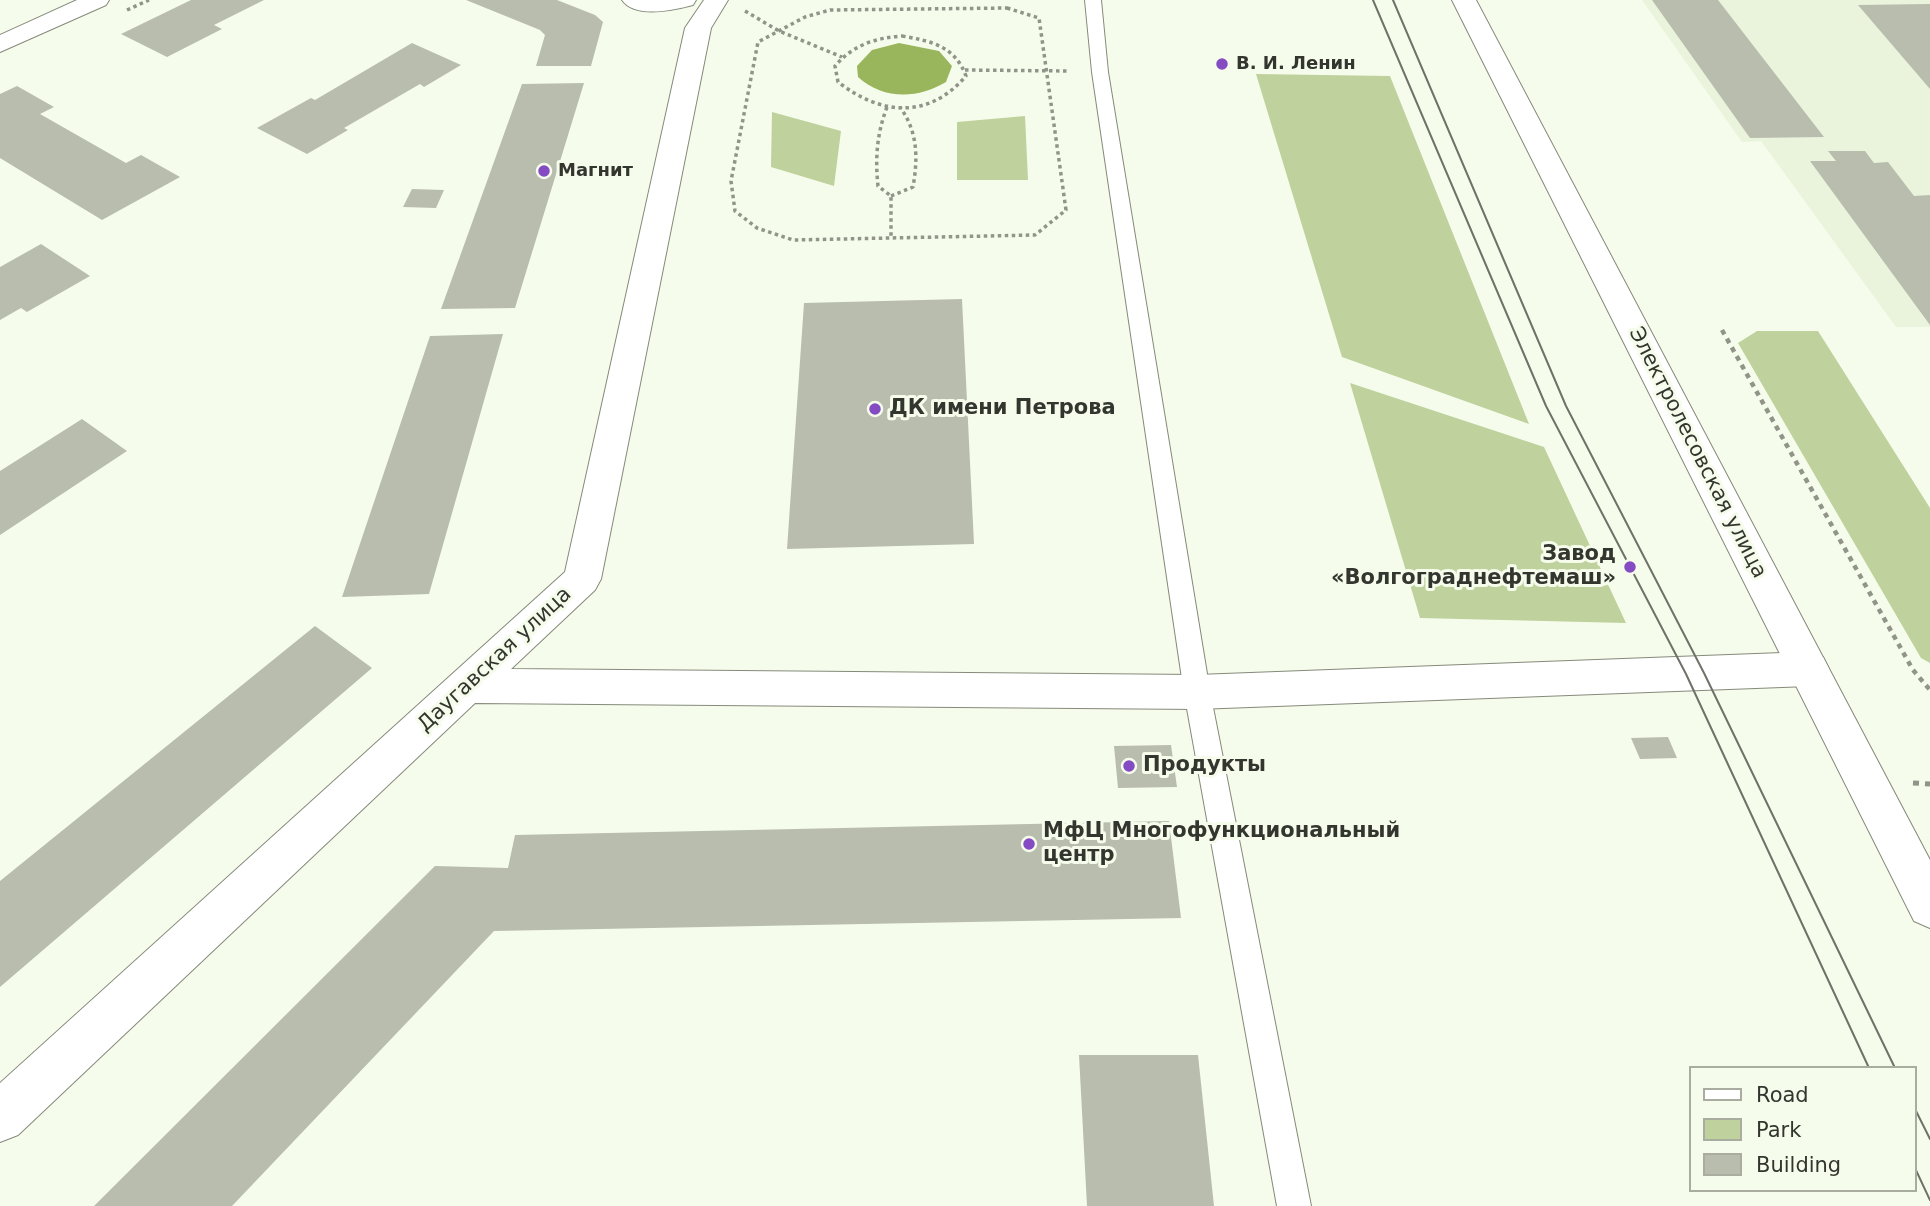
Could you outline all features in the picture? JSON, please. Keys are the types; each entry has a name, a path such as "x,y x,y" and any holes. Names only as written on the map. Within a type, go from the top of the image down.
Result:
{"street":[{"path":"0,44 97,0"},
{"path":"634,0 645,4 684,0"},
{"name":"Электролесовская улица","path":"1464,0 1930,906"},
{"name":"Даугавская улица","path":"0,1117 582,579 698,28 726,3"},
{"path":"467,686 1197,692 1809,669"}],"lane":[{"path":"1093,0 1100,72 1197,692 1294,1206"}],"path":[{"path":"726,3 779,31 842,57"},
{"path":"1007,8 1040,18 1047,71 1066,210 1035,235 793,240 757,228 736,211 731,180 758,42 779,31 830,10 1007,8"},
{"path":"902,36 947,48 961,59 964,70 966,76 962,82 944,99 887,107 858,97 838,82 835,66 859,44 876,38 902,36"},
{"path":"964,70 1100,72"},
{"path":"887,107 876,132 874,161 878,186 891,196"},
{"path":"891,196 913,187 918,158 913,121 900,107"},
{"path":"891,196 891,238"},
{"path":"1722,331 1913,670 1930,691"}],"shaded area":[{"path":"1642,0 1930,0 1930,327 1896,327 1761,141 1742,142"},
{"path":"899,43 939,51 952,66 946,82 924,92 901,94 878,90 858,77 857,66 872,50"}],"green space":[{"path":"1256,74 1390,76 1529,424 1342,357"},
{"path":"772,112 841,131 834,186 771,167"},
{"path":"1025,116 1028,180 957,180 957,122"},
{"path":"1757,331 1818,331 1930,508 1930,663 1921,658 1738,343"},
{"path":"1350,383 1544,447 1626,623 1420,618"}],"building":[{"path":"191,0 264,0 214,25 222,29 167,57 121,34"},
{"path":"466,0 557,0 595,15 603,22 591,66 536,66 545,35 540,30"},
{"path":"1652,0 1718,0 1824,137 1750,138"},
{"path":"1930,4 1930,89 1858,5"},
{"path":"412,43 461,65 424,87 420,84 344,128 348,130 307,154 257,128 311,98 315,100"},
{"path":"584,83 515,308 441,309 522,84"},
{"path":"17,86 54,107 40,114 126,163 141,155 180,177 102,220 0,158 0,94"},
{"path":"1828,151 1865,151 1874,163 1888,162 1914,196 1930,195 1930,325 1810,161 1836,161"},
{"path":"412,189 444,190 436,208 403,207"},
{"path":"41,244 90,276 27,312 21,308 0,320 0,267"},
{"path":"962,299 974,544 787,549 804,303"},
{"path":"503,334 429,594 342,597 430,336"},
{"path":"82,419 127,451 0,535 0,471"},
{"path":"315,626 372,668 0,987 0,881"},
{"path":"1668,737 1677,758 1640,759 1631,738"},
{"path":"1171,745 1177,787 1118,788 1114,746"},
{"path":"1169,821 1181,918 494,931 232,1206 94,1206 435,866 508,868 515,835"},
{"path":"1079,1055 1198,1055 1214,1206 1087,1206"}],"tram line":[{"path":"1373,0 1546,406 1686,674 1868,1066"},
{"path":"1393,0 1566,406 1704,673 1894,1066"},
{"path":"1916,1111 1930,1139"},
{"path":"1916,1170 1930,1200"}],"place":[{"name":"В. И. Ленин","path":"1222,64"},
{"name":"Магнит","path":"544,171"},
{"name":"ДК имени Петрова","path":"875,409"},
{"name":"Завод «Волгограднефтемаш»","path":"1630,567"},
{"name":"Продукты","path":"1129,766"},
{"name":"МфЦ Многофункциональный центр","path":"1029,844"}]}
